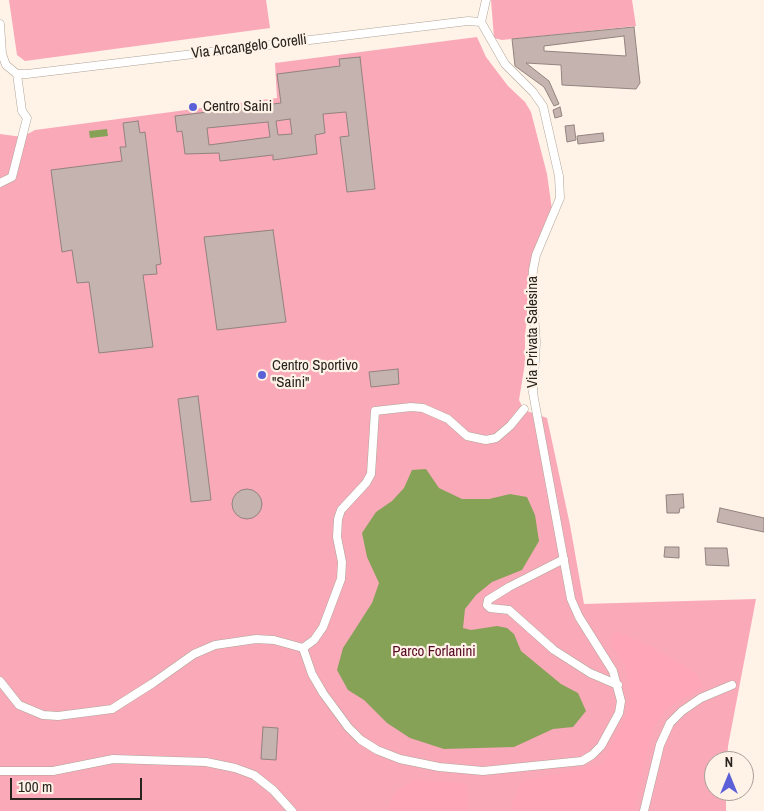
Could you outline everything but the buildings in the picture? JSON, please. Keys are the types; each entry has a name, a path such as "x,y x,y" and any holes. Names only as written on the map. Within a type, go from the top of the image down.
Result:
{"street":[{"path":"481,22 486,0"},
{"name":"Via Arcangelo Corelli","path":"17,74 468,21 481,22"},
{"name":"Via Privata Salesina","path":"303,648 312,674 323,693 348,727 361,740 377,750 400,759 439,767 483,771 582,761 601,746 619,713 621,701 618,685 607,659 579,617 572,599 559,526 529,406 533,393 536,342 532,286 533,270 536,255 558,205 560,183 543,106 533,92 505,64 481,22"},
{"path":"0,24 3,60 9,69 17,74 22,111 27,118 12,177 0,183"},
{"path":"0,681 20,705 43,715 58,716 112,709 154,683 194,654 215,645 256,639 274,640 303,648 314,640 323,627 341,580 342,562 336,537 338,519 341,510 366,484 371,474 375,411 403,407 423,408 448,419 467,436 486,440 496,438 529,406"},
{"path":"564,559 509,587 488,600 487,605 490,608 509,610 554,650 590,673 618,685"},
{"path":"644,811 660,745 670,723 682,711 702,698 732,685"},
{"path":"0,771 53,771 113,759 206,762 235,768 254,775 273,790 292,811"}],"green space":[{"path":"9,0 266,0 270,28 25,61 17,55"},
{"path":"491,0 632,0 636,26 502,40 494,38"},
{"name":"Parco Forlanini","path":"477,37 486,57 508,86 525,102 531,112 547,174 553,217 536,256 530,290 525,336 525,363 519,400 524,410 547,418 570,525 584,604 756,599 728,751 704,751 704,801 726,801 726,811 0,811 0,134 22,137 35,130 277,98 275,63"}],"shaded area":[{"path":"107,129 108,136 90,138 89,131"},
{"path":"426,469 439,488 462,499 489,499 510,494 527,497 535,515 539,541 522,570 492,582 476,595 465,609 463,628 471,630 497,626 507,628 514,634 521,651 561,684 578,693 586,711 573,727 553,729 514,747 444,749 410,738 387,723 364,700 348,690 337,670 343,648 372,603 379,583 367,557 362,533 376,512 392,501 404,488 412,470"},
{"path":"616,631 655,648 697,674 703,687 666,709 652,730 634,811 512,811 512,804 522,781 602,764 628,712 631,690 624,664 612,646 611,636"},
{"path":"414,780 467,783 469,811 388,811 393,794"}],"place":[{"name":"Centro Saini","path":"193,107"},
{"name":"Centro Sportivo \"Saini\"","path":"262,375"}]}
